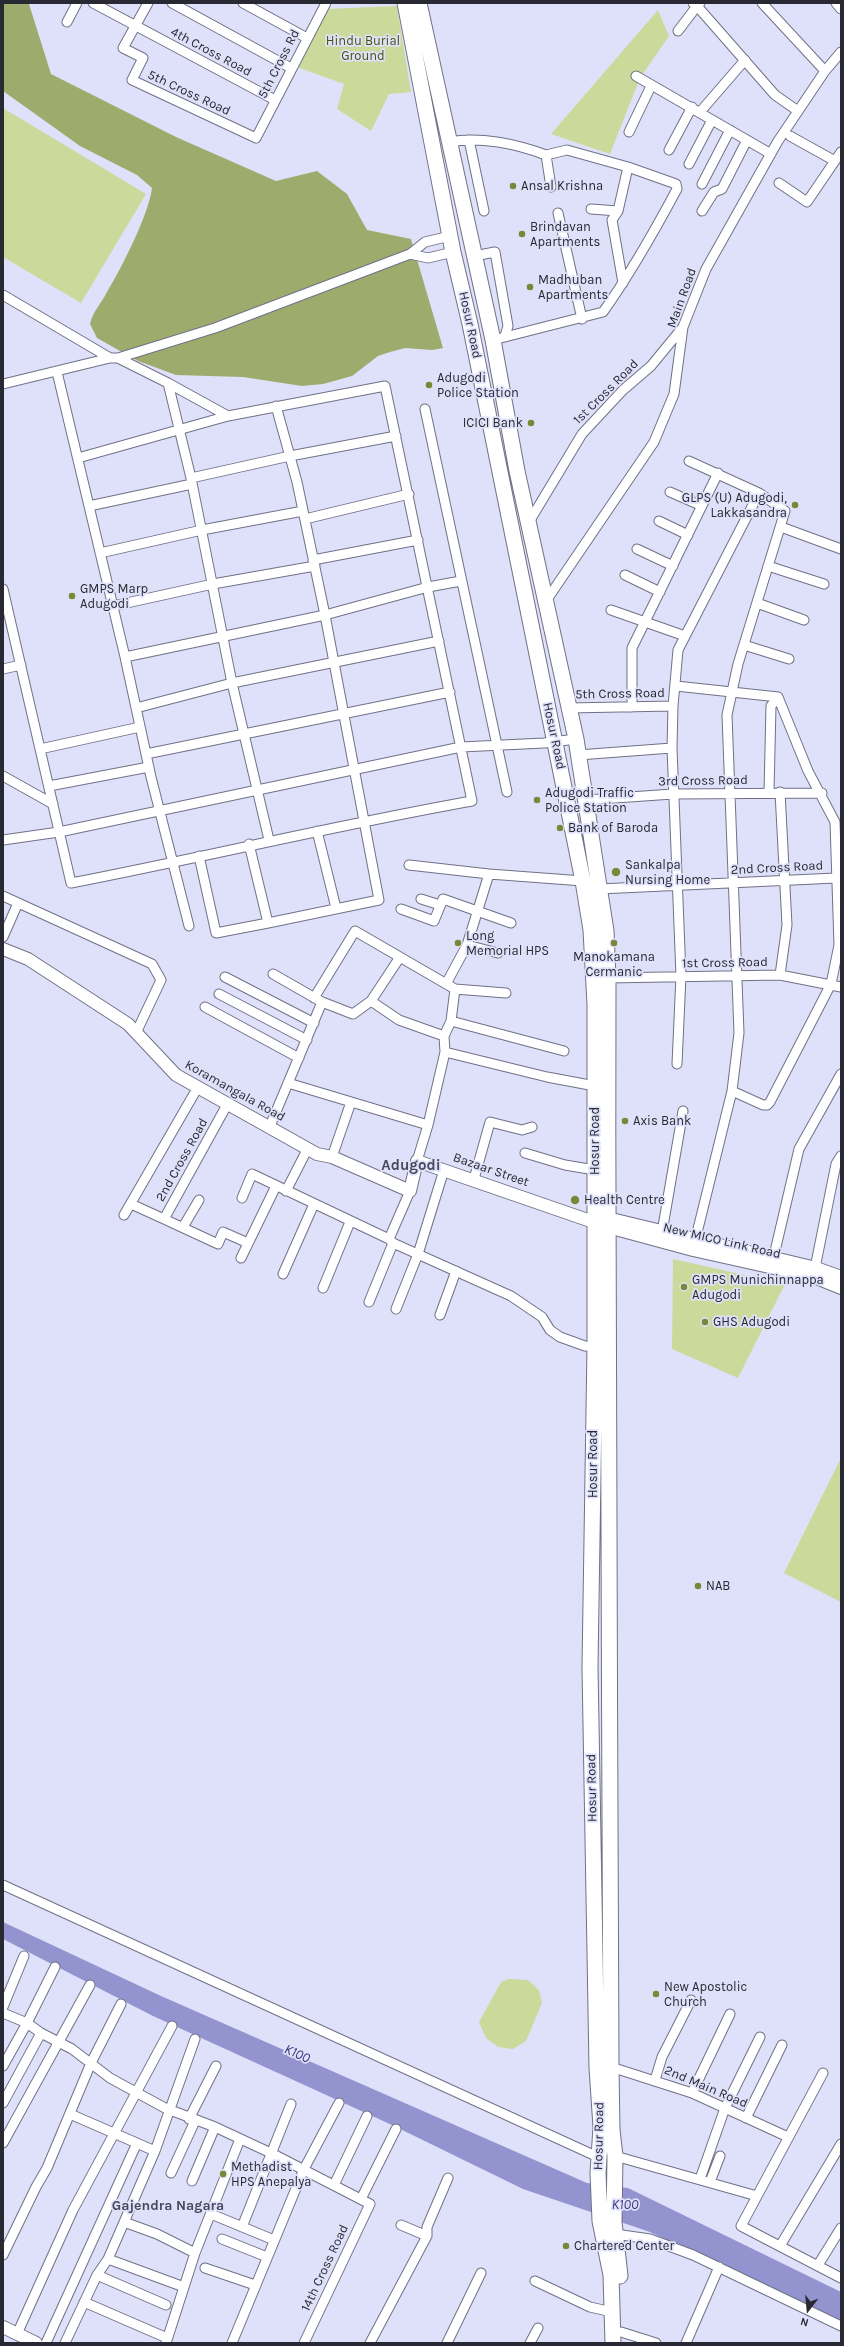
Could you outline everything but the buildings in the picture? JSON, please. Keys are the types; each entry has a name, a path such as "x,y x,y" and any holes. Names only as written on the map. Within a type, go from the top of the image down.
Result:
{"main road":[{"name":"Hosur Road","path":"405,3 453,252 470,324 583,881 592,954 595,1170 602,1221 610,2067 612,2130 615,2156 613,2181 615,2234 620,2278 619,2339"},
{"name":"Hosur Road","path":"419,3 488,320 499,338 503,401 568,708 576,739 606,931 608,978 602,1221 595,1347 590,1674 597,2068 601,2127 598,2157 600,2221 611,2275 612,2312 619,2339"},
{"path":"470,324 488,320"}],"street":[{"path":"67,22 77,3"},
{"name":"4th Cross Road","path":"93,3 275,100"},
{"path":"135,26 148,3"},
{"path":"172,3 291,68"},
{"path":"243,3 307,38"},
{"name":"5th Cross Rd","path":"256,138 326,3"},
{"path":"762,3 825,71"},
{"path":"836,3 841,9"},
{"path":"678,31 697,4 776,95 798,111"},
{"name":"5th Cross Road","path":"135,26 123,48 143,58 132,80 256,138"},
{"name":"Main Road","path":"546,601 654,442 674,394 683,327 706,269 771,154 825,71 841,52"},
{"path":"700,112 745,60"},
{"path":"636,76 771,154"},
{"path":"630,132 651,86"},
{"path":"669,150 692,107"},
{"path":"689,164 712,120"},
{"path":"702,184 730,130"},
{"path":"790,136 835,161"},
{"path":"449,142 469,140 521,145 546,155 567,150 676,184 677,189 644,250 603,312 582,319 499,338"},
{"path":"469,140 484,211"},
{"path":"702,211 714,192 722,189 747,140"},
{"path":"779,183 808,202 841,152"},
{"path":"546,155 551,187"},
{"path":"623,283 612,220 618,211 628,168"},
{"path":"590,210 618,211"},
{"path":"558,212 582,319"},
{"path":"3,384 114,358 215,328 410,254 425,242 450,236"},
{"path":"410,254 428,258 453,252"},
{"path":"474,256 495,252 508,326 499,338"},
{"path":"3,295 114,358 168,383 228,416"},
{"name":"1st Cross Road","path":"528,522 582,434 623,390 651,366 683,327"},
{"path":"57,372 125,657 148,767 171,863 189,926"},
{"path":"168,383 202,530 232,683 269,840"},
{"path":"3,589 6,619 21,665 71,883 171,863 249,844 366,820 472,801 385,386 228,416 179,428 78,458"},
{"path":"200,856 216,933 379,900 366,820 343,714 325,615 304,515 276,406"},
{"path":"425,409 507,792"},
{"path":"89,506 290,456 396,436"},
{"path":"689,461 759,493 785,511 744,645 727,715 734,884 735,975 739,1033 732,1091 695,1241"},
{"path":"632,707 632,648 718,473"},
{"path":"670,492 702,506"},
{"path":"677,1064 681,976 676,884 672,748 673,706 676,686 678,650 759,493"},
{"path":"100,553 202,530 304,515 408,494"},
{"path":"659,521 688,535"},
{"path":"781,526 841,549"},
{"path":"113,606 418,540"},
{"path":"637,549 673,566"},
{"path":"768,566 824,584"},
{"path":"625,575 660,592"},
{"path":"125,657 223,635 325,615 428,587 461,581"},
{"path":"757,603 804,620"},
{"path":"611,610 685,636"},
{"path":"136,708 232,683 333,661 439,641"},
{"path":"744,645 789,659"},
{"path":"3,669 21,665"},
{"path":"676,686 778,697"},
{"path":"146,754 450,692"},
{"path":"769,792 771,706 778,697"},
{"path":"778,697 808,771 822,793 841,835"},
{"name":"5th Cross Road","path":"568,708 673,706"},
{"path":"40,749 140,728"},
{"path":"3,840 60,832 258,792 355,769 461,747 555,742 576,739"},
{"path":"578,755 672,748"},
{"path":"49,786 148,767"},
{"path":"3,776 53,804"},
{"name":"3rd Cross Road","path":"586,800 673,794 769,792 822,793"},
{"path":"780,792 787,924 780,975"},
{"path":"732,1091 763,1104 767,1105 770,1102 831,984 839,944 836,822"},
{"path":"317,831 336,908"},
{"path":"249,844 268,923"},
{"path":"409,865 489,874 583,881"},
{"path":"446,984 467,944 489,874"},
{"name":"2nd Cross Road","path":"599,889 676,884 734,884 837,880"},
{"path":"3,896 152,964 161,980 136,1033"},
{"path":"421,899 440,905"},
{"path":"401,909 434,921 443,899 512,923"},
{"path":"3,938 18,902"},
{"path":"270,1126 314,1023 318,1000 355,931 455,989 506,993"},
{"path":"467,944 498,953"},
{"name":"Koramangala Road","path":"3,949 28,959 128,1024 176,1075 270,1126 317,1154 332,1157 410,1191"},
{"path":"273,974 318,1000 353,1014 371,1001 400,957"},
{"name":"1st Cross Road","path":"608,978 780,975 841,987"},
{"path":"225,976 314,1023"},
{"path":"369,1302 410,1191 428,1125 445,1052 444,1036 451,1021 455,989"},
{"path":"219,994 307,1040"},
{"path":"371,1001 399,1020 444,1036"},
{"path":"205,1007 299,1058"},
{"path":"451,1021 564,1051"},
{"path":"445,1052 547,1077 595,1086"},
{"path":"772,1263 799,1149 841,1074"},
{"path":"288,1083 428,1125"},
{"path":"124,1215 198,1087"},
{"path":"332,1157 350,1102"},
{"name":"2nd Cross Road","path":"131,1204 164,1219 228,1103"},
{"path":"662,1232 683,1111"},
{"path":"474,1179 490,1122 522,1130 532,1127"},
{"path":"286,1191 308,1148"},
{"path":"525,1153 565,1165 595,1170"},
{"path":"815,1272 836,1164 841,1156"},
{"name":"Bazaar Street","path":"417,1161 555,1207 561,1206 602,1221"},
{"path":"396,1309 418,1254 444,1170"},
{"path":"242,1198 252,1174 350,1222 511,1296 542,1317 550,1330 560,1336 585,1346 595,1347"},
{"path":"241,1258 276,1186"},
{"path":"183,1227 199,1200"},
{"path":"284,1274 314,1204"},
{"path":"164,1219 218,1244 223,1232 248,1243"},
{"name":"New MICO Link Road","path":"602,1221 662,1232 772,1263"},
{"name":"New MICO Link Road","path":"602,1221 772,1263 841,1277"},
{"path":"322,1288 350,1222"},
{"path":"440,1315 456,1271"},
{"name":"New MICO Link Road","path":"815,1272 841,1288"},
{"path":"3,1885 598,2157"},
{"path":"3,2007 24,1956"},
{"path":"3,2066 27,2023 54,1967"},
{"path":"3,2143 90,1985"},
{"path":"655,2080 662,2057 691,2000"},
{"path":"3,2255 36,2187 47,2168 91,2064 121,2004"},
{"path":"3,2013 27,2023 41,2033 59,2042 135,2092 170,2111 215,2127 304,2169 361,2199 396,2129"},
{"path":"692,2093 730,2014"},
{"path":"17,2334 73,2210 135,2092 172,2026"},
{"path":"3,2103 41,2033"},
{"path":"700,2179 725,2108 760,2037"},
{"path":"65,2343 97,2275 108,2259 124,2222 170,2111 195,2039"},
{"path":"746,2118 782,2045"},
{"path":"171,2173 216,2066"},
{"name":"2nd Main Road","path":"610,2067 655,2080 692,2093 788,2137"},
{"path":"823,2073 741,2226 841,2278"},
{"path":"233,2342 255,2285 304,2169 339,2103"},
{"path":"242,2227 273,2154 291,2104"},
{"path":"70,2114 154,2151"},
{"path":"334,2185 367,2116"},
{"path":"192,2181 215,2127"},
{"path":"84,2302 167,2340 195,2252 240,2139"},
{"path":"46,2343 137,2143"},
{"path":"780,2246 841,2144"},
{"path":"615,2156 757,2196"},
{"path":"710,2182 720,2156"},
{"path":"370,2343 427,2236 427,2227 448,2178"},
{"name":"14th Cross Road","path":"304,2343 370,2204 361,2199"},
{"path":"211,2214 274,2240"},
{"path":"124,2222 157,2234 195,2252"},
{"path":"401,2225 427,2236"},
{"path":"818,2265 841,2228"},
{"path":"615,2234 650,2239 719,2267 841,2326"},
{"path":"222,2239 267,2257"},
{"path":"108,2259 184,2287"},
{"path":"686,2343 719,2267"},
{"path":"205,2268 255,2285"},
{"path":"447,2343 481,2273"},
{"path":"97,2275 166,2304"},
{"path":"535,2281 590,2307 612,2312"},
{"path":"3,2327 36,2343"},
{"path":"530,2343 538,2328"},
{"path":"619,2339 656,2343"}],"green space":[{"path":"3,3 29,4 51,74 176,137 276,181 317,171 347,194 367,230 411,239 443,348 432,350 405,348 390,352 378,356 352,376 323,384 302,386 243,377 176,375 138,361 97,338 90,324 91,319 120,270 134,241 146,212 152,188 137,175 80,146 3,91"},
{"name":"Hindu Burial Ground","path":"397,6 411,92 389,94 371,131 337,109 344,84 294,66 325,9"},
{"path":"658,10 669,36 640,78 610,154 551,134"},
{"path":"3,108 146,194 81,303 3,257"},
{"path":"673,1259 785,1284 738,1378 672,1349"},
{"path":"841,1458 841,1602 784,1573"},
{"path":"509,1979 528,1980 539,1990 542,2003 526,2041 513,2049 498,2047 486,2038 479,2022 501,1982"}],"water":[{"name":"K100","path":"3,1922 161,1996 587,2183 628,2188 841,2292 841,2322 650,2232 523,2189 392,2125 153,2016 3,1939"}],"place":[{"name":"Ansal Krishna","path":"513,186"},
{"name":"Brindavan Apartments","path":"522,234"},
{"name":"Madhuban Apartments","path":"530,287"},
{"name":"Adugodi Police Station","path":"429,385"},
{"name":"ICICI Bank","path":"531,423"},
{"name":"GLPS (U) Adugodi, Lakkasandra","path":"795,505"},
{"name":"GMPS Marp Adugodi","path":"72,596"},
{"name":"Adugodi Traffic Police Station","path":"537,800"},
{"name":"Bank of Baroda","path":"560,828"},
{"name":"Sankalpa Nursing Home","path":"616,872"},
{"name":"Long Memorial HPS","path":"458,943"},
{"name":"Manokamana Cermanic","path":"614,943"},
{"name":"Axis Bank","path":"625,1121"},
{"name":"Health Centre","path":"575,1200"},
{"name":"GMPS Munichinnappa Adugodi","path":"684,1287"},
{"name":"GHS Adugodi","path":"705,1322"},
{"name":"NAB","path":"698,1586"},
{"name":"New Apostolic Church","path":"656,1994"},
{"name":"Methadist HPS Anepalya","path":"223,2174"},
{"name":"Chartered Center","path":"566,2246"}],"district":[{"name":"Adugodi","path":"411,1166"},
{"name":"Gajendra Nagara","path":"168,2206"}]}
